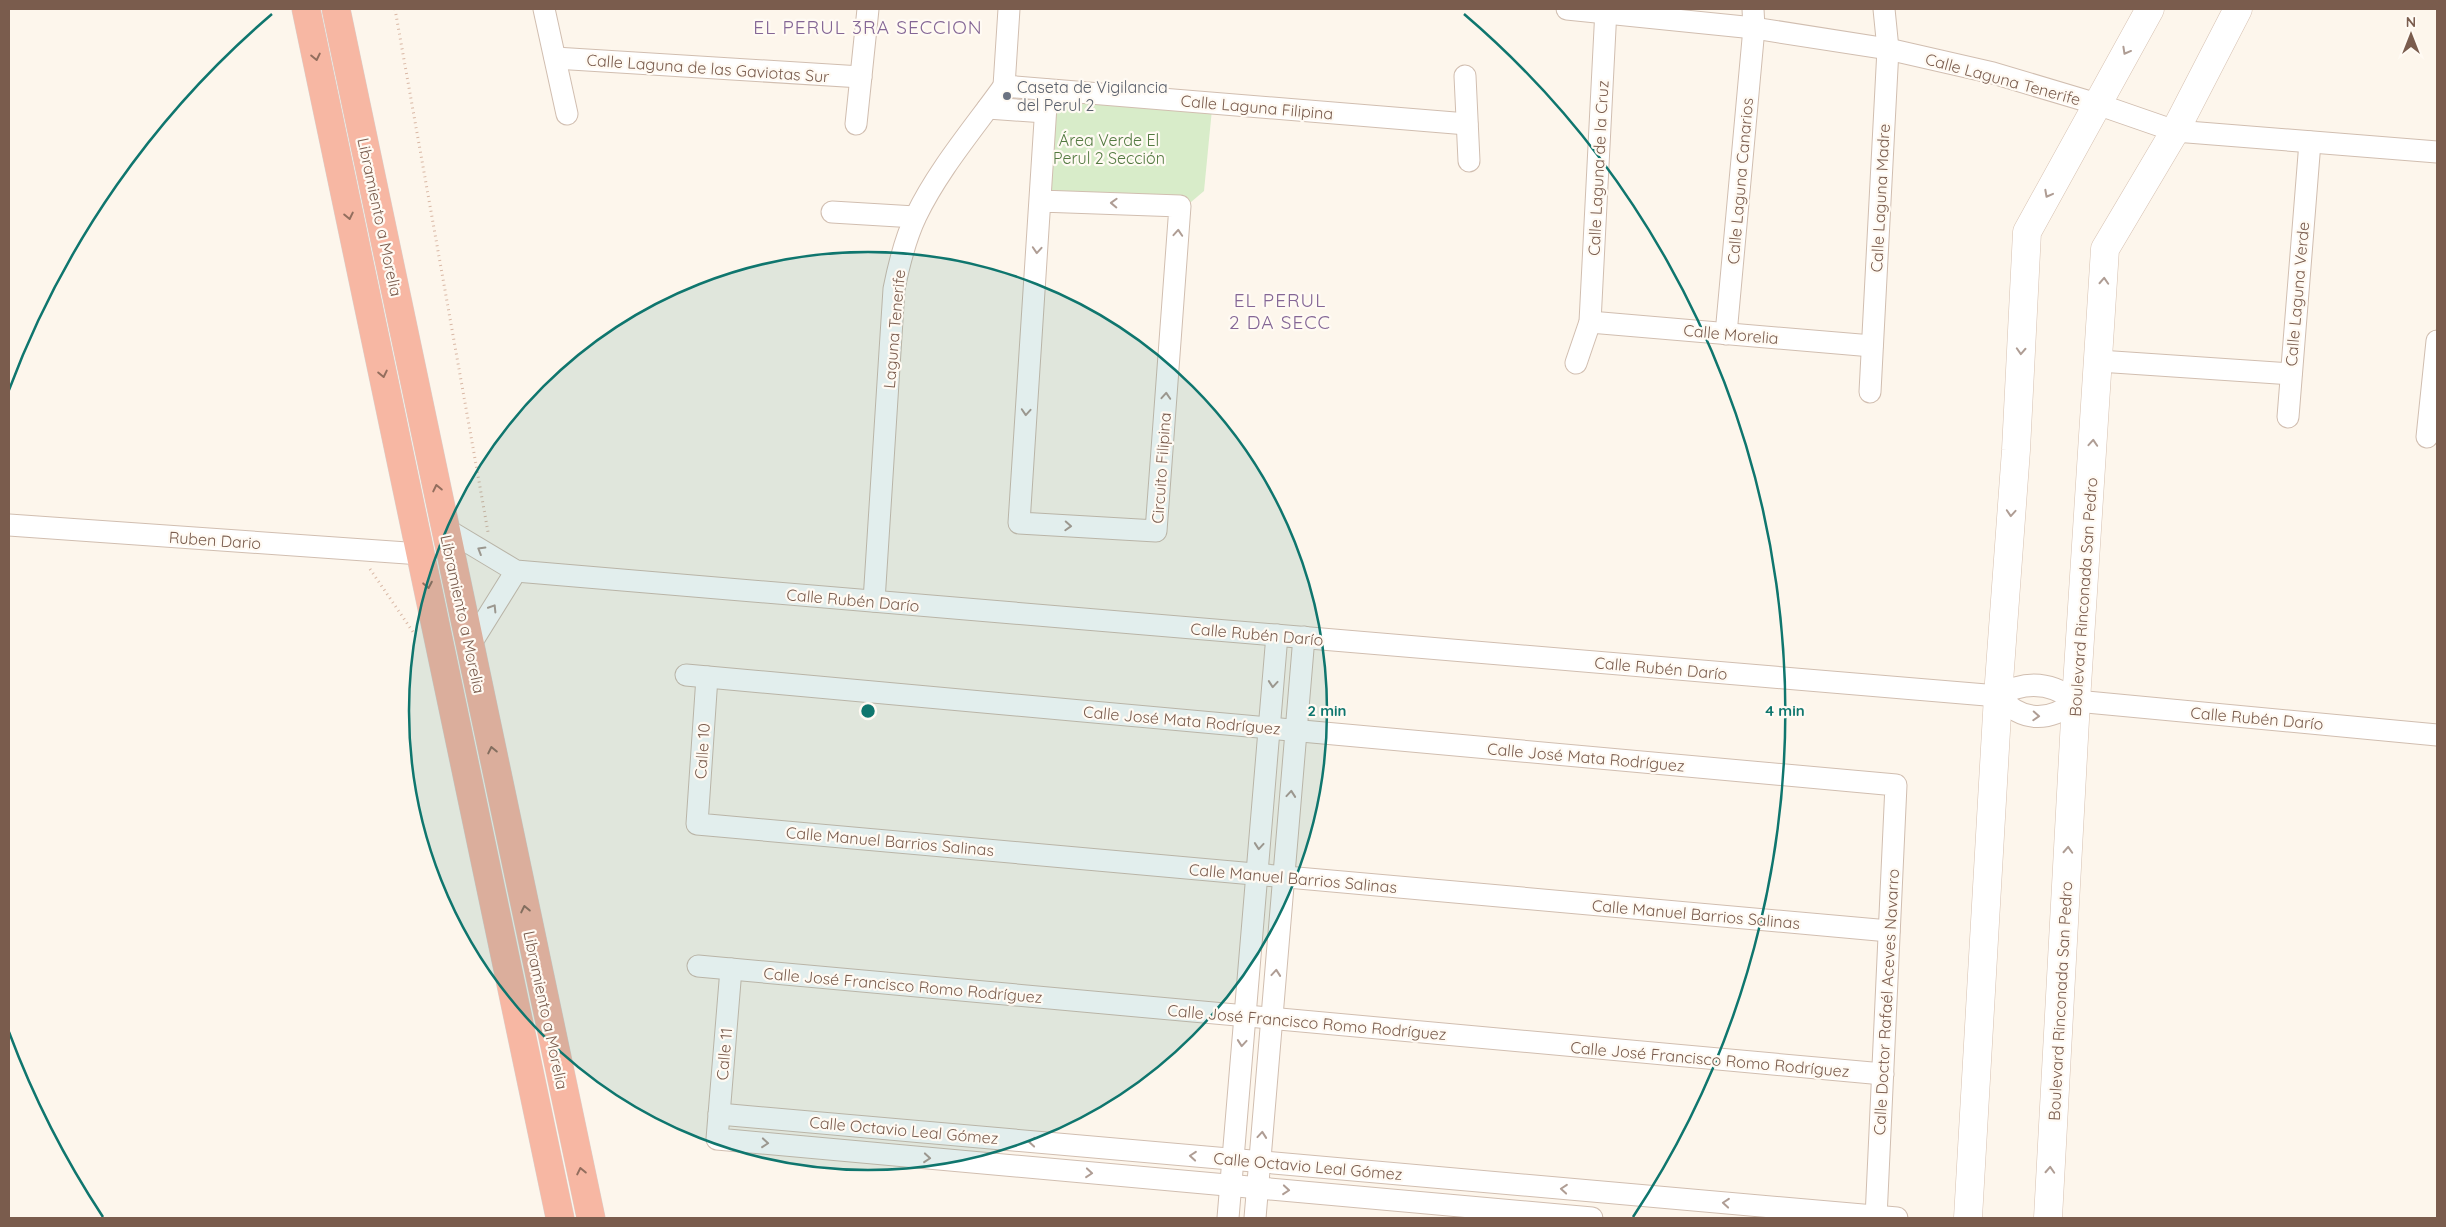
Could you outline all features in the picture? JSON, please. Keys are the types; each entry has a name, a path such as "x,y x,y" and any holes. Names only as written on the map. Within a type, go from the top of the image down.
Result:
{"highway":[{"name":"Libramiento a Morelia","path":"306,9 560,1218"},
{"name":"Libramiento a Morelia","path":"336,9 591,1218"}],"street":[{"path":"544,9 567,114"},
{"path":"856,124 868,9"},
{"path":"1004,86 1009,9"},
{"name":"Calle Laguna Tenerife","path":"1567,9 1754,18 1993,73 2097,104 2175,131 2437,152"},
{"name":"Calle Laguna Madre","path":"1870,392 1888,49 1884,9"},
{"path":"1968,1218 1998,696 2016,450 2028,232 2150,9"},
{"name":"Boulevard Rinconada San Pedro","path":"2048,1218 2076,701 2106,249 2175,131 2238,9"},
{"name":"Calle Laguna de la Cruz","path":"1576,363 1590,322 1606,11"},
{"name":"Calle Laguna Canarios","path":"1726,334 1754,18"},
{"name":"Calle Laguna de las Gaviotas Sur","path":"555,58 861,78"},
{"path":"1465,76 1469,161"},
{"name":"Calle Laguna Filipina","path":"1004,86 1467,124"},
{"name":"Laguna Tenerife","path":"874,601 894,289 904,248 915,217 926,196 1004,86"},
{"name":"Circuito Filipina","path":"1040,201 1180,206 1156,532 1019,523 1047,90"},
{"path":"988,108 1045,112"},
{"name":"Calle Laguna Verde","path":"2099,361 2291,374 2310,142"},
{"path":"832,212 915,217"},
{"name":"Calle Morelia","path":"1590,322 1872,346"},
{"path":"2427,437 2434,394 2437,341"},
{"path":"2288,417 2291,374"},
{"name":"Ruben Dario","path":"9,525 422,554"},
{"name":"Calle Rubén Darío","path":"446,529 516,571 1998,696 2020,686 2044,685 2056,688 2076,701 2437,735"},
{"path":"470,645 516,571"},
{"path":"1228,1218 1277,635"},
{"path":"1255,1218 1304,637"},
{"name":"Calle José Mata Rodríguez","path":"686,675 1896,785"},
{"name":"Calle 10","path":"697,824 707,677"},
{"path":"1998,696 2017,712 2030,716 2055,715 2076,701"},
{"name":"Calle Doctor Rafaél Aceves Navarro","path":"1883,1218 1883,1074 1896,785"},
{"name":"Calle Manuel Barrios Salinas","path":"697,824 1889,931"},
{"name":"Calle José Francisco Romo Rodríguez","path":"698,966 1883,1074"},
{"name":"Calle 11","path":"717,1139 731,969"},
{"name":"Calle Octavio Leal Gómez","path":"719,1114 1233,1159 1764,1212 1883,1218"},
{"name":"Calle Octavio Leal Gómez","path":"717,1139 1592,1218"}],"path":[{"path":"396,9 493,557"},
{"path":"358,550 414,634"}],"green space":[{"name":"Área Verde El Perul 2 Sección","path":"1053,96 1212,109 1204,191 1191,202 1050,196"}],"place":[{"name":"Caseta de Vigilancia del Perul 2","path":"1007,96"}],"district":[{"name":"EL PERUL 3RA SECCION","path":"868,27"},
{"name":"EL PERUL 2 DA SECC","path":"1280,311"}]}
